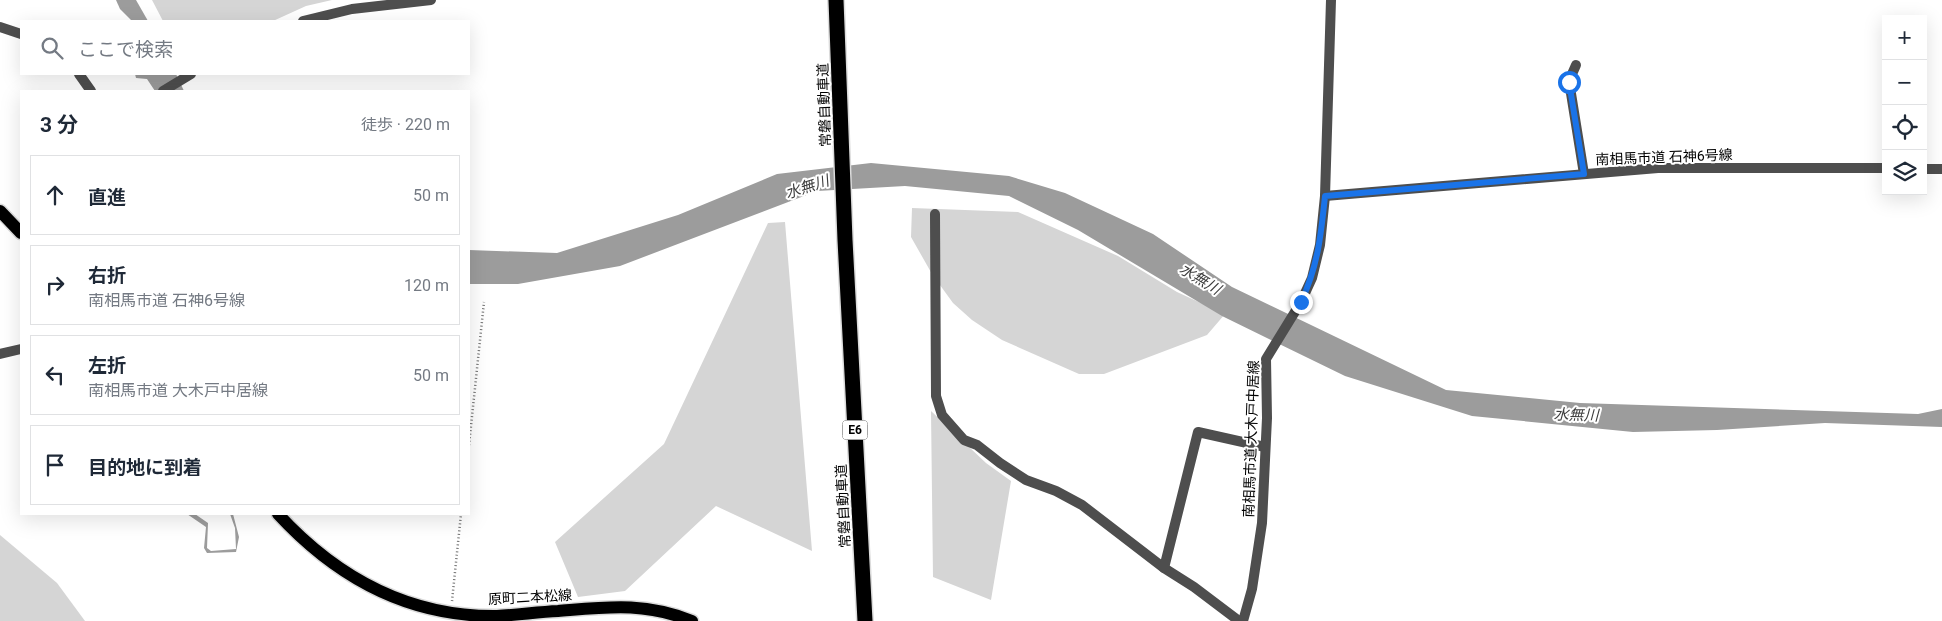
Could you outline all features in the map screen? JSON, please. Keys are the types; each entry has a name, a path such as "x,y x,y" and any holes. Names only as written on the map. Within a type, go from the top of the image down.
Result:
{"highway":[{"name":"常磐自動車道","path":"836,0 845,240 855,621"},
{"name":"常磐自動車道","path":"845,240 865,621"}],"main road":[{"path":"0,211 20,232"},
{"name":"原町二本松線","path":"279,515 310,547 340,570 377,591 415,604 451,612 497,618 621,606 650,608 692,621"}],"street":[{"path":"307,20 352,9 431,0"},
{"name":"南相馬市道 大木戸中居線","path":"1243,621 1258,556 1267,418 1266,359 1301,302 1312,278 1320,245 1325,196 1331,0"},
{"path":"0,27 20,34"},
{"path":"1576,65 1569,82 1584,174"},
{"path":"80,75 90,90"},
{"path":"165,90 189,75"},
{"name":"南相馬市道 石神6号線","path":"1325,196 1658,168 1882,168"},
{"path":"1927,169 1942,169"},
{"path":"936,214 936,396 942,415 964,440 977,444 1000,463 1026,480 1056,491 1082,505 1164,568 1194,587 1239,621"},
{"path":"0,354 20,349"},
{"path":"1164,568 1198,432 1265,447"}],"path":[{"path":"470,435 484,302"},
{"path":"451,612 462,515"}],"shaded area":[{"path":"152,0 332,0 306,6 275,20 162,20"},
{"path":"912,208 1018,212 1118,256 1177,292 1225,314 1207,335 1104,374 1079,374 1002,340 972,320 953,303 932,274 911,237"},
{"path":"785,222 812,551 716,506 625,591 578,597 555,542 664,444 768,223"},
{"path":"931,411 986,463 1011,481 991,600 933,577"},
{"path":"0,535 57,583 85,621 0,621"}],"water":[{"path":"116,0 136,0 147,20 131,20 120,9"},
{"path":"135,75 176,75 184,90 154,90 147,79 136,78"},
{"name":"水無川","path":"871,163 1009,176 1065,193 1153,234 1232,287 1446,390 1580,403 1918,414 1942,409 1942,427 1825,423 1717,430 1633,432 1472,416 1345,376 1222,316 1078,230 1009,196 905,186 817,191 620,266 518,284 470,284 470,250 557,253 678,215 777,174"},
{"path":"188,515 196,515 208,523 207,548 211,551 236,549 235,528 230,515 233,515 239,537 236,552 207,553 204,548 206,527"}],"route":[{"path":"1301,302 1312,278 1320,245 1325,196 1584,174 1569,82"}]}
